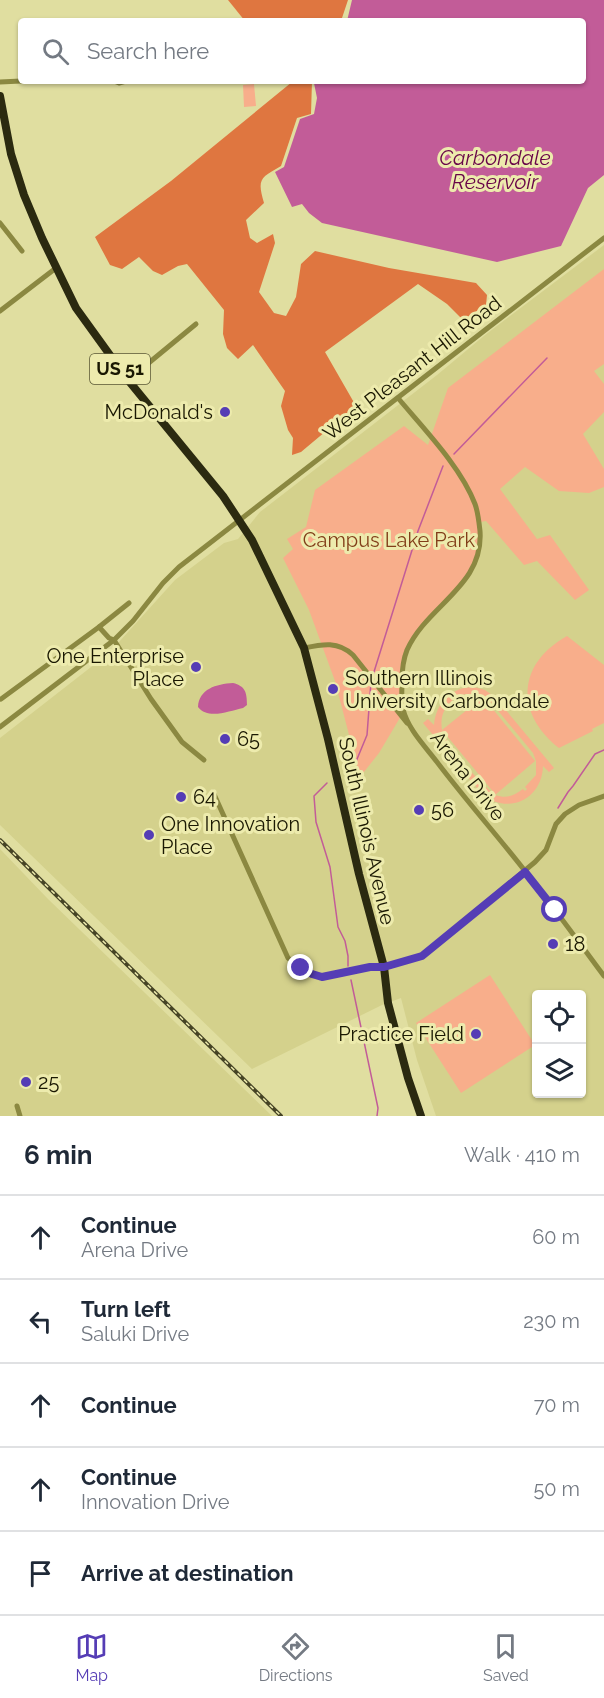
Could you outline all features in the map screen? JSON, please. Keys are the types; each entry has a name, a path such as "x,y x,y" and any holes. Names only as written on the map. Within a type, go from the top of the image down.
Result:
{"highway":[{"name":"South Illinois Avenue","path":"0,96 18,176 34,220 76,308 128,380 211,479 252,540 304,648 384,967 388,1003 408,1078 421,1116"}],"street":[{"path":"0,82 18,81"},
{"path":"0,223 22,251"},
{"name":"West Pleasant Hill Road","path":"0,727 114,640 133,621 162,583 179,567 604,238"},
{"path":"0,311 56,267"},
{"path":"128,380 196,324"},
{"name":"Arena Drive","path":"398,398 460,476 476,504 481,543 476,561 466,579 454,594 435,611 406,651 402,668 403,708 411,729 604,976"},
{"path":"1,699 129,603"},
{"path":"99,627 114,640 151,699 182,742 204,760"},
{"path":"304,648 332,644 350,652 411,729"},
{"path":"213,792 288,958 301,968 322,977 370,967 384,967 422,956 525,872 546,850 556,824 565,814 579,805 604,796"},
{"path":"17,1106 20,1116"}],"shaded area":[{"path":"228,0 348,0 342,18 243,18"},
{"path":"290,84 312,84 311,114 297,118 281,166 268,173 262,180 264,203 246,220 250,238 257,243 273,234 275,243 259,292 274,313 286,316 296,297 301,264 315,251 389,268 476,283 487,295 486,305 463,320 447,304 418,284 325,352 356,406 301,452 292,455 293,438 288,430 281,406 285,391 253,345 238,359 227,348 223,334 224,310 187,264 162,275 153,271 139,257 122,269 110,265 95,237 171,181"},
{"name":"Southern Illinois University Carbondale","path":"604,245 604,1116 436,1116 417,1060 401,998 382,1005 252,1069 0,825 0,738 109,653 175,580 224,543 238,539 260,512 485,335"},
{"path":"0,849 48,899 272,1116 0,1116"}],"green space":[{"path":"254,84 256,106 244,107 243,85"},
{"name":"Campus Lake Park","path":"604,269 604,364 594,371 604,384 604,412 583,434 604,469 604,487 589,493 559,491 525,467 500,489 537,539 550,535 589,590 575,600 537,561 524,565 486,521 480,522 481,543 472,570 435,611 406,651 401,716 379,753 360,777 335,681 309,610 283,558 293,549 287,539 306,527 315,490 404,426 428,445 448,388"},
{"path":"567,636 604,665 604,723 559,748 535,720 529,705 528,689 538,660 550,647"},
{"path":"474,687 485,690 495,697 554,768 549,772 543,766 537,787 522,800 503,804 483,795 423,723 428,719 434,725 441,703 452,693","holes":["466,694 483,697 442,730 442,717 450,702","483,697 490,701 533,753 536,761 536,775 525,787 527,789 525,791 523,789 506,797 495,795 535,761","442,730 495,794 465,765"]},
{"name":"Practice Field","path":"490,975 532,1040 532,1047 461,1093 416,1023"}],"water":[{"name":"Carbondale Reservoir","path":"352,0 604,0 604,175 588,188 561,246 497,262 322,223 302,204 292,207 275,172 284,167 300,119 314,114 317,98 314,84 586,84 586,18 348,18"},
{"path":"233,683 243,688 246,693 247,705 243,708 213,714 202,711 198,707 205,692 220,685"}],"waterway":[{"path":"454,454 547,358"},
{"path":"373,675 418,531 443,466"},
{"path":"355,764 367,735 371,682"},
{"path":"558,808 595,754 604,750"},
{"path":"327,783 314,796 316,822 330,867 338,927 345,941 348,966"},
{"path":"351,980 378,1108 377,1116"}],"railway":[{"path":"0,840 281,1116"}],"place":[{"name":"McDonald's","path":"225,412"},
{"name":"One Enterprise Place","path":"196,667"},
{"name":"Southern Illinois University Carbondale","path":"333,689"},
{"name":"65","path":"225,739"},
{"name":"64","path":"181,797"},
{"name":"56","path":"419,810"},
{"name":"One Innovation Place","path":"149,835"},
{"name":"18","path":"553,944"},
{"name":"Practice Field","path":"476,1034"},
{"name":"25","path":"26,1082"}],"route":[{"path":"301,968 322,977 370,967 384,967 422,956 525,872 555,910"}]}
